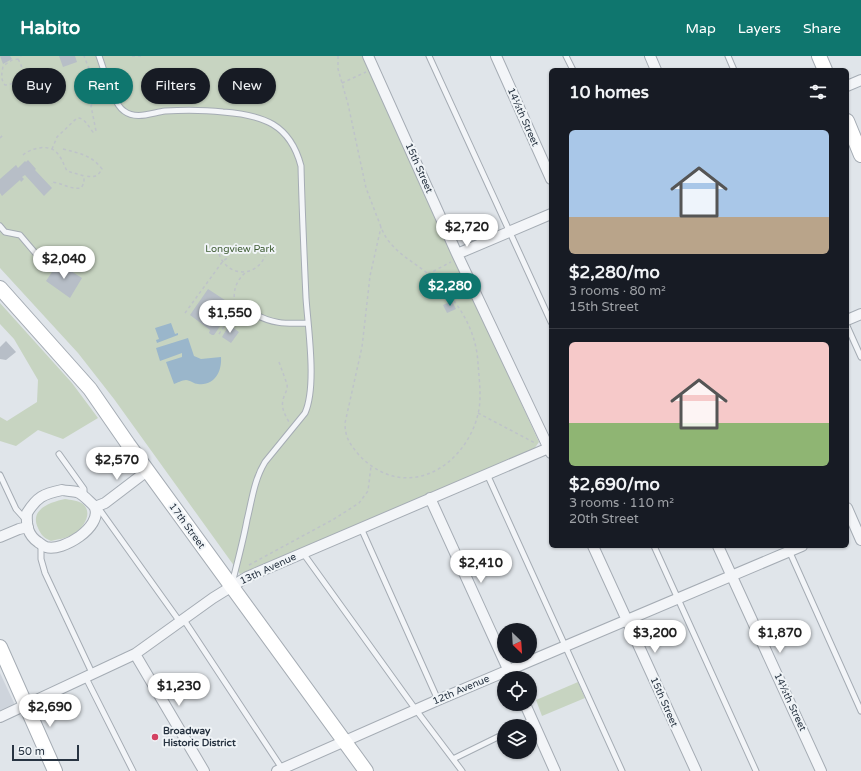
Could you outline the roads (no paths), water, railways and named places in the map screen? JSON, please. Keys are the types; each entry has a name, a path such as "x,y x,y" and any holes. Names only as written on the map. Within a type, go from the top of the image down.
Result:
{"street":[{"name":"14½th Street","path":"496,56 549,175"},
{"path":"650,56 655,68"},
{"path":"819,56 824,68"},
{"name":"15th Street","path":"372,60 458,256 547,448"},
{"path":"849,85 861,80"},
{"path":"849,126 861,155"},
{"path":"458,256 549,215"},
{"name":"17th Street","path":"0,288 90,389 147,471 233,580 366,771"},
{"path":"849,319 861,314"},
{"name":"13th Avenue","path":"0,717 135,654 182,621 233,580 247,577 547,448"},
{"path":"96,507 105,503 147,471"},
{"path":"62,490 76,492 84,496 96,507 93,522 85,531 73,541 56,548 42,545 32,538 28,531 27,513 38,498 46,494 62,490"},
{"path":"430,498 509,671"},
{"path":"849,512 861,540"},
{"path":"0,537 27,524"},
{"name":"15th Street","path":"594,548 696,771"},
{"name":"14½th Street","path":"719,548 821,771"},
{"name":"12th Avenue","path":"516,671 565,646 789,549"},
{"path":"0,647 54,771"},
{"path":"135,654 204,771"},
{"name":"12th Avenue","path":"281,770 438,700 497,679"},
{"path":"537,731 555,771"}],"lane":[{"path":"99,56 117,104 122,111 135,116 188,110 241,113 257,116 276,126 284,133 298,155 301,166 311,375 309,404 305,413 265,462 260,471 254,486 233,580"},
{"path":"429,56 549,318"},
{"path":"566,56 572,68"},
{"path":"728,56 733,68"},
{"path":"0,226 5,232 20,235 37,255"},
{"path":"251,312 268,321 278,323 308,323"},
{"path":"849,330 861,357"},
{"path":"59,454 84,490 84,496"},
{"path":"488,474 622,771"},
{"path":"0,475 16,509 27,524"},
{"path":"96,507 182,621 281,770"},
{"path":"361,528 438,700"},
{"path":"42,545 41,559 45,573 89,676 133,771"},
{"path":"655,548 756,771"},
{"path":"789,549 861,711"},
{"path":"304,553 416,710 462,771"},
{"path":"453,759 497,737"}],"water":[{"path":"171,323 175,334 178,333 178,335 157,343 156,340 159,339 155,328"},
{"path":"188,338 194,356 201,359 221,357 219,372 209,383 198,384 186,380 174,384 166,362 182,357 182,353 160,361 156,348"}],"place":[{"name":"Broadway Historic District","path":"155,737"}],"park label":[{"name":"Longview Park","path":"240,249"}]}
